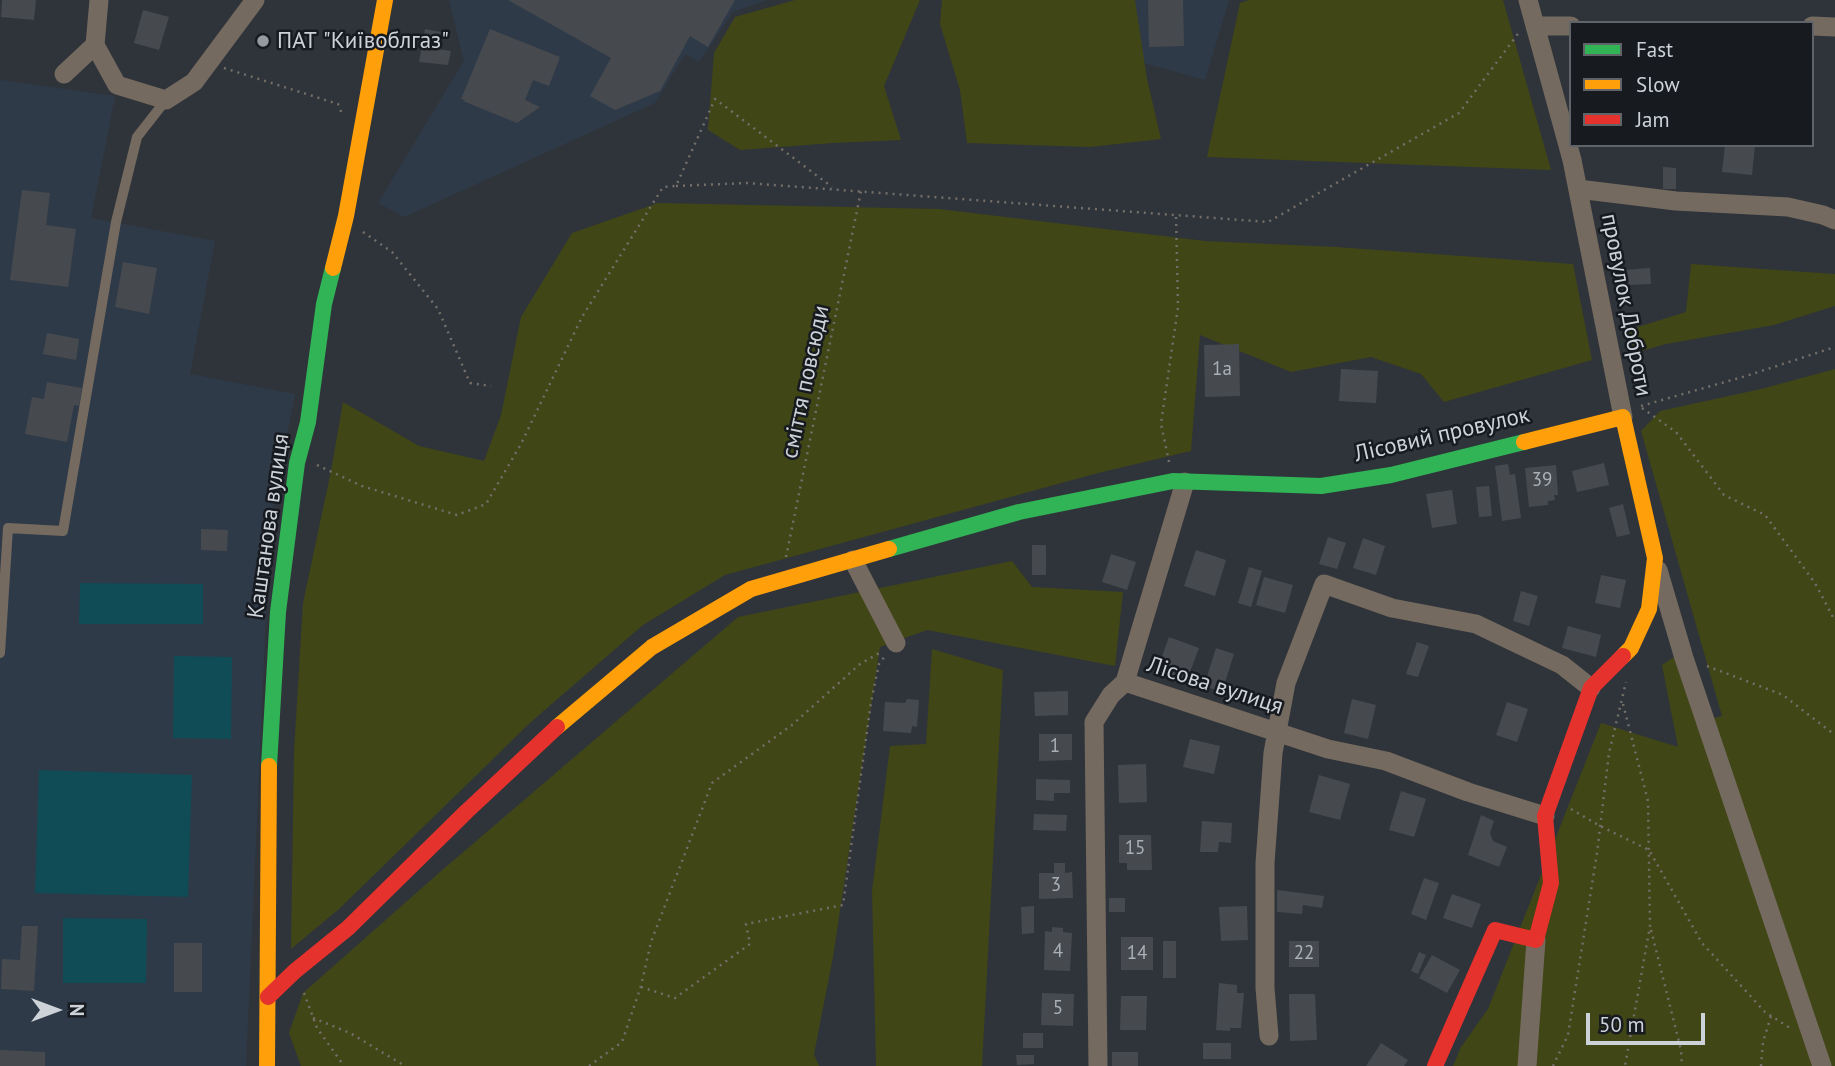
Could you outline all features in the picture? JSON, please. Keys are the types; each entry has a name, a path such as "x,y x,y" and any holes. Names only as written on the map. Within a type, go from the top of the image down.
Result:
{"street":[{"path":"99,0 95,45 117,85 166,100 194,82 255,0"},
{"name":"Каштанова вулиця","path":"267,1066 270,751 278,612 297,463 308,422 324,304 346,216 385,0"},
{"path":"1532,13 1569,25"},
{"name":"провулок Доброти","path":"1532,13 1578,189 1623,417"},
{"path":"1814,26 1835,27"},
{"path":"64,74 95,45"},
{"name":"провулок Доброти","path":"1578,189 1676,201 1788,207 1835,220"},
{"path":"1623,417 1655,558 1684,658 1822,1066"},
{"name":"Лісовий провулок","path":"268,997 348,928 466,811 563,722 652,647 751,589 1019,512 1179,481 1321,486 1391,475 1623,417"},
{"path":"1125,682 1179,481"},
{"path":"1527,1066 1536,940 1551,883 1545,816 1591,688 1631,648 1649,609 1655,558"},
{"path":"852,560 896,643"},
{"path":"1269,1036 1265,988 1265,863 1273,753 1286,683 1324,584 1392,608 1476,624 1562,665 1591,688"},
{"name":"Лісова вулиця","path":"1098,1066 1094,722 1111,695 1125,682 1328,749 1386,761 1468,792 1545,816"},
{"path":"1435,1066 1495,930 1536,940"}],"lane":[{"path":"0,653 4,528 63,531 116,222 137,137 166,100"}],"path":[{"path":"297,463 316,464 362,486 457,514 486,504 521,444 582,317 663,187 747,183 1268,222 1460,113 1532,13"},
{"path":"208,64 338,104 343,116"},
{"path":"676,186 715,99 834,189"},
{"name":"сміття повсюди","path":"781,580 861,191"},
{"path":"1176,215 1178,307 1161,424 1179,481"},
{"path":"346,216 392,252 438,309 470,383 491,386"},
{"name":"провулок Доброти","path":"1835,347 1640,406 1676,432 1724,495 1765,514 1815,583 1835,621"},
{"path":"641,986 676,998 750,944 746,924 843,905 879,664 896,643"},
{"path":"589,1066 622,1042 641,986 651,942 712,783 792,724 860,664 896,643"},
{"path":"1684,658 1783,695 1835,735"},
{"path":"1553,1066 1568,1035 1609,753 1623,703 1627,675"},
{"path":"1623,703 1648,801 1650,926 1625,1066"},
{"path":"1552,797 1600,826 1649,850 1702,943 1765,1012 1814,1043"},
{"path":"1650,926 1681,1050 1682,1066"},
{"path":"295,971 317,1028 344,1066"},
{"path":"1761,1066 1763,1042 1771,1016"},
{"path":"313,1018 350,1033 405,1066"}],"shaded area":[{"path":"449,0 766,0 733,12 699,62 685,54 655,103 404,217 378,203 464,61"},
{"path":"1133,0 1229,0 1205,80 1133,60"},
{"path":"0,80 115,96 91,218 215,241 190,374 295,394 263,560 268,568 246,1066 0,1066"}],"green space":[{"path":"795,0 920,0 884,86 901,140 740,150 708,130 714,53 735,17"},
{"path":"942,0 1135,0 1147,79 1161,139 1090,147 967,143 960,90 940,24"},
{"path":"1249,0 1503,0 1551,170 1207,157 1240,3"},
{"path":"658,203 939,209 1205,241 1336,247 1573,264 1592,360 1444,402 1421,374 1371,357 1291,372 1200,335 1191,451 1098,473 725,575 643,625 531,722 339,909 291,949 294,752 303,603 343,402 419,446 484,461 501,415 521,317 572,233"},
{"path":"1691,264 1835,274 1835,306 1774,325 1666,344 1634,353 1628,330 1686,312"},
{"path":"1835,369 1835,1066 1453,1066 1461,1047 1488,1009 1601,723 1678,747 1662,665 1674,657 1697,722 1722,716 1641,431 1660,411 1761,389"},
{"path":"1012,561 1032,587 1123,592 1115,666 927,630 880,647 833,957 814,1054 819,1066 301,1066 289,1033 303,993 738,617"},
{"path":"932,649 1003,670 982,1066 876,1066 872,891 890,746 926,744"}],"water":[{"path":"80,583 203,584 203,624 79,624"},
{"path":"174,656 232,657 231,739 173,738"},
{"path":"39,770 192,775 188,897 35,893"},
{"path":"63,918 147,919 146,983 63,983"}],"building":[{"path":"2,0 36,0 34,20 1,17"},
{"path":"508,0 735,0 708,47 690,36 660,91 615,110 590,96 611,58"},
{"path":"1148,0 1183,0 1184,46 1149,47"},
{"path":"143,10 169,17 159,50 134,43"},
{"path":"425,29 441,32 438,49 451,51 448,65 419,62"},
{"path":"490,29 560,57 549,86 533,80 525,100 540,107 517,123 461,99"},
{"path":"1725,147 1755,147 1752,175 1722,172"},
{"path":"1663,167 1676,168 1676,189 1663,189"},
{"path":"22,190 50,193 46,225 76,229 68,287 10,280"},
{"path":"123,262 157,268 149,314 115,307"},
{"path":"1650,268 1651,284 1625,285 1624,270"},
{"path":"47,333 79,339 76,360 43,354"},
{"path":"1239,344 1240,396 1205,397 1204,345"},
{"path":"1341,369 1378,371 1376,403 1339,401"},
{"path":"47,382 82,388 79,406 74,405 67,442 25,434 32,397 44,399"},
{"path":"1604,463 1609,485 1577,492 1572,471"},
{"path":"1508,464 1510,475 1515,474 1521,518 1502,521 1495,466"},
{"path":"1556,465 1558,495 1554,495 1555,500 1548,501 1548,505 1529,507 1525,468"},
{"path":"1489,486 1492,516 1479,517 1476,487"},
{"path":"1452,490 1457,524 1432,528 1426,494"},
{"path":"1623,504 1630,534 1617,537 1609,508"},
{"path":"201,529 228,530 227,551 201,550"},
{"path":"1328,537 1346,543 1337,569 1319,564"},
{"path":"1363,538 1385,546 1376,575 1353,568"},
{"path":"1032,545 1046,545 1046,575 1032,575"},
{"path":"1196,550 1226,560 1215,596 1184,586"},
{"path":"1111,554 1136,562 1127,590 1102,582"},
{"path":"1249,567 1262,571 1251,607 1238,603"},
{"path":"1601,575 1626,580 1620,608 1595,603"},
{"path":"1264,577 1293,585 1285,613 1256,605"},
{"path":"1521,591 1538,596 1529,626 1513,621"},
{"path":"1568,626 1601,635 1596,657 1562,648"},
{"path":"1169,637 1199,648 1186,683 1156,673"},
{"path":"1417,642 1429,646 1418,677 1406,674"},
{"path":"1216,648 1234,654 1222,692 1204,686"},
{"path":"1068,691 1068,715 1035,716 1034,692"},
{"path":"907,699 919,700 917,727 912,726 911,733 883,731 885,702 905,703"},
{"path":"1352,699 1376,705 1368,739 1344,733"},
{"path":"1507,702 1528,709 1517,742 1496,735"},
{"path":"1039,734 1072,734 1072,760 1039,761"},
{"path":"1190,739 1220,746 1214,774 1183,767"},
{"path":"1146,764 1147,802 1119,803 1118,765"},
{"path":"1319,775 1350,784 1340,820 1309,812"},
{"path":"1036,779 1070,780 1070,793 1054,793 1054,801 1036,800"},
{"path":"1401,791 1426,799 1414,837 1389,830"},
{"path":"1034,814 1067,815 1066,831 1033,830"},
{"path":"1481,815 1494,821 1490,833 1493,841 1507,847 1499,867 1468,855"},
{"path":"1202,821 1232,823 1231,843 1219,842 1218,852 1200,852"},
{"path":"1119,835 1151,835 1152,870 1127,870 1127,863 1119,863"},
{"path":"1054,863 1065,863 1065,873 1072,872 1073,898 1039,899 1039,873 1054,873"},
{"path":"1424,878 1439,883 1426,920 1411,914"},
{"path":"1277,890 1324,896 1322,908 1303,905 1302,914 1277,912"},
{"path":"1452,894 1481,904 1472,928 1443,918"},
{"path":"1109,898 1125,898 1125,912 1109,912"},
{"path":"1034,906 1034,933 1022,934 1021,907"},
{"path":"1247,906 1248,940 1221,941 1219,907"},
{"path":"22,926 38,926 34,991 1,989 2,959 20,960"},
{"path":"1052,927 1063,928 1063,932 1072,933 1070,971 1044,970 1045,931 1052,932"},
{"path":"1121,937 1153,937 1153,970 1121,970"},
{"path":"1163,941 1176,941 1176,978 1163,978"},
{"path":"1289,941 1319,941 1319,967 1289,967"},
{"path":"174,943 202,943 202,992 174,992"},
{"path":"1419,952 1426,955 1418,974 1411,971"},
{"path":"1432,955 1460,970 1447,993 1419,978"},
{"path":"1219,983 1237,985 1237,993 1244,993 1241,1028 1230,1028 1230,1031 1216,1030"},
{"path":"1042,993 1074,994 1073,1026 1041,1025"},
{"path":"1289,994 1315,994 1317,1040 1290,1041"},
{"path":"1121,996 1147,996 1146,1030 1120,1030"},
{"path":"1023,1033 1043,1033 1043,1048 1023,1048"},
{"path":"1203,1043 1231,1043 1231,1059 1203,1059"},
{"path":"1381,1043 1408,1060 1404,1066 1366,1066"},
{"path":"0,1050 45,1052 45,1066 0,1066"},
{"path":"1112,1052 1138,1052 1138,1066 1112,1066"},
{"path":"1016,1055 1034,1055 1034,1064 1017,1065"}],"traffic: fast":[{"path":"269,766 278,612 297,463 308,422 324,304 333,268"},
{"path":"889,549 1019,512 1173,481 1321,486 1391,475 1524,442"}],"traffic: slow":[{"path":"333,268 346,216 385,0"},
{"path":"1524,442 1623,417 1655,558 1649,609 1631,648 1623,656"},
{"path":"557,727 652,647 751,589 889,549"},
{"path":"267,1066 269,766"}],"traffic: jam":[{"path":"1435,1066 1495,930 1536,940 1551,883 1545,816 1591,688 1623,656"},
{"path":"268,997 348,928 557,727"}],"place":[{"name":"ПАТ \"Київоблгаз\"","path":"263,41"}]}
